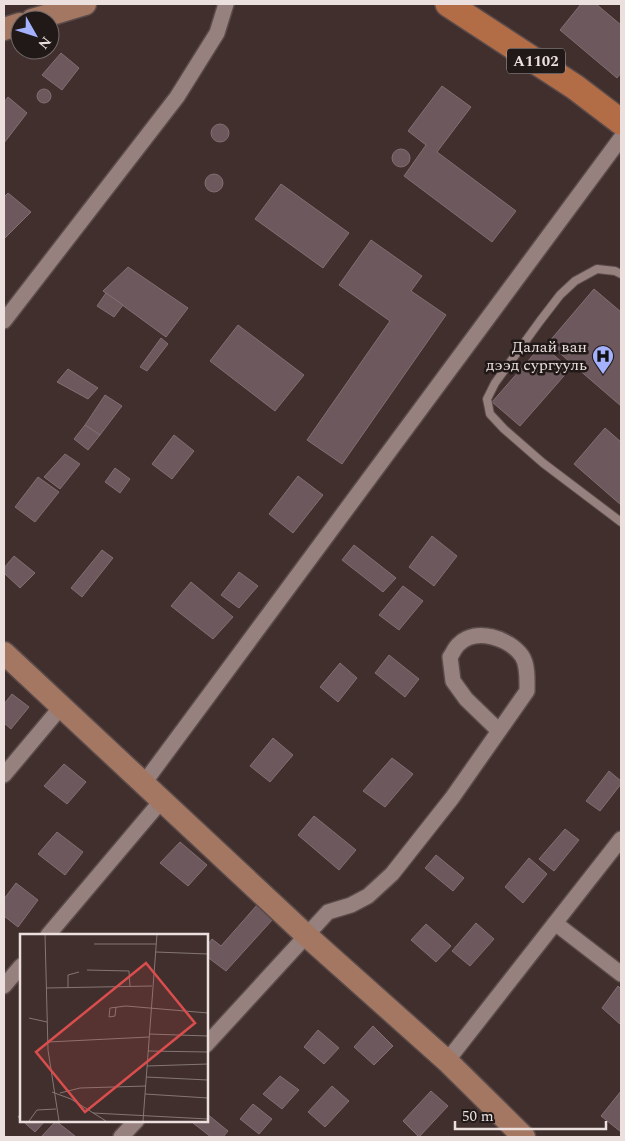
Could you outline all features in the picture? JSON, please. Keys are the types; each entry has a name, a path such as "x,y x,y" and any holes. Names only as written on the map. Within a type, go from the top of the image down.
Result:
{"main road":[{"path":"60,12 85,4"},
{"name":"A1102","path":"448,4 575,87 621,122"},
{"path":"4,653 307,936 447,1061 524,1137"}],"street":[{"path":"4,321 177,97 217,33 226,4"},
{"path":"144,783 621,138"},
{"path":"208,1043 328,912 351,905 368,896 392,874 452,798 527,691 527,674 522,656 504,640 476,634 459,643 450,657 453,681 466,699 498,730"},
{"path":"4,776 61,707"},
{"path":"49,934 162,800"},
{"path":"447,1061 621,839"},
{"path":"555,923 621,974"},
{"path":"4,986 20,967"},
{"path":"121,1137 136,1121"}],"lane":[{"path":"621,274 614,271 597,269 575,281 560,295 540,321 495,384 487,399 490,414 504,429 543,463 621,522"}],"building":[{"path":"581,4 596,4 621,25 621,73 617,78 560,30"},
{"path":"61,53 79,68 62,90 42,75 55,60 60,60"},
{"path":"442,86 471,107 437,152 516,211 492,242 404,176 426,145 408,131"},
{"path":"41,89 47,89 51,96 47,103 41,103 37,99 37,93"},
{"path":"8,97 27,113 4,143 4,102"},
{"path":"220,124 226,127 229,133 226,139 220,142 214,139 211,133 214,127"},
{"path":"401,149 407,152 410,158 407,164 401,167 395,164 392,158 395,152"},
{"path":"214,174 220,177 223,183 220,189 214,192 208,189 205,183 208,177"},
{"path":"281,184 349,233 323,268 255,219"},
{"path":"8,193 31,212 4,239 4,197"},
{"path":"371,240 422,276 411,291 446,315 342,464 307,440 390,321 339,285"},
{"path":"128,267 188,308 166,337 103,291"},
{"name":"Далай ван дээд сургууль","path":"594,289 621,312 621,406 548,343"},
{"path":"106,293 123,305 114,317 97,306"},
{"path":"238,325 304,375 275,411 210,361"},
{"path":"161,338 168,344 147,371 140,367"},
{"path":"542,345 570,369 520,426 492,402"},
{"path":"68,369 98,388 88,399 57,382"},
{"path":"105,395 122,406 100,435 85,425"},
{"path":"85,425 100,435 88,450 74,439"},
{"path":"605,428 621,442 621,505 574,464"},
{"path":"174,435 194,451 172,479 152,464"},
{"path":"65,454 80,464 60,489 44,477"},
{"path":"115,468 130,479 120,493 105,482"},
{"path":"298,476 323,495 293,533 269,514"},
{"path":"38,477 59,492 35,522 15,507"},
{"path":"432,536 457,556 434,586 409,567"},
{"path":"354,545 396,578 383,592 342,560"},
{"path":"102,550 113,558 82,597 71,588"},
{"path":"14,556 35,573 20,588 4,573 4,568"},
{"path":"239,572 258,586 239,608 221,595"},
{"path":"191,582 233,617 213,639 171,606"},
{"path":"403,586 423,601 399,630 379,615"},
{"path":"389,655 419,679 405,697 375,673"},
{"path":"340,663 357,678 338,702 320,687"},
{"path":"12,694 29,707 11,729 4,723 4,704"},
{"path":"273,738 293,755 270,782 250,766"},
{"path":"392,758 413,774 385,807 363,791"},
{"path":"64,764 86,782 67,804 44,786"},
{"path":"609,771 621,781 621,784 600,811 586,801"},
{"path":"314,816 356,850 339,870 298,835"},
{"path":"565,829 579,840 554,871 539,859"},
{"path":"57,832 83,852 65,875 38,854"},
{"path":"180,842 207,865 188,886 160,863"},
{"path":"436,855 464,878 453,891 425,868"},
{"path":"529,858 547,874 523,903 505,887"},
{"path":"16,883 38,900 18,927 4,916 4,899"},
{"path":"257,905 274,918 226,971 208,958 208,944 212,939 221,946"},
{"path":"476,923 494,939 470,966 452,951"},
{"path":"426,924 451,946 436,962 411,940"},
{"path":"618,986 621,989 621,1025 602,1008"},
{"path":"373,1026 393,1046 374,1065 354,1047"},
{"path":"318,1030 339,1048 324,1064 304,1047"},
{"path":"280,1076 299,1090 282,1109 263,1094"},
{"path":"332,1086 349,1101 325,1127 308,1112"},
{"path":"431,1091 448,1106 419,1137 403,1121"},
{"path":"621,1091 621,1132 601,1116"},
{"path":"253,1104 272,1119 259,1134 240,1119"},
{"path":"208,1115 228,1131 223,1137 211,1137 193,1123 195,1121 208,1121"},
{"path":"22,1121 45,1121 35,1132"},
{"path":"56,1121 75,1136 41,1137"}],"place":[{"name":"Далай ван дээд сургууль","path":"603,375"}]}
